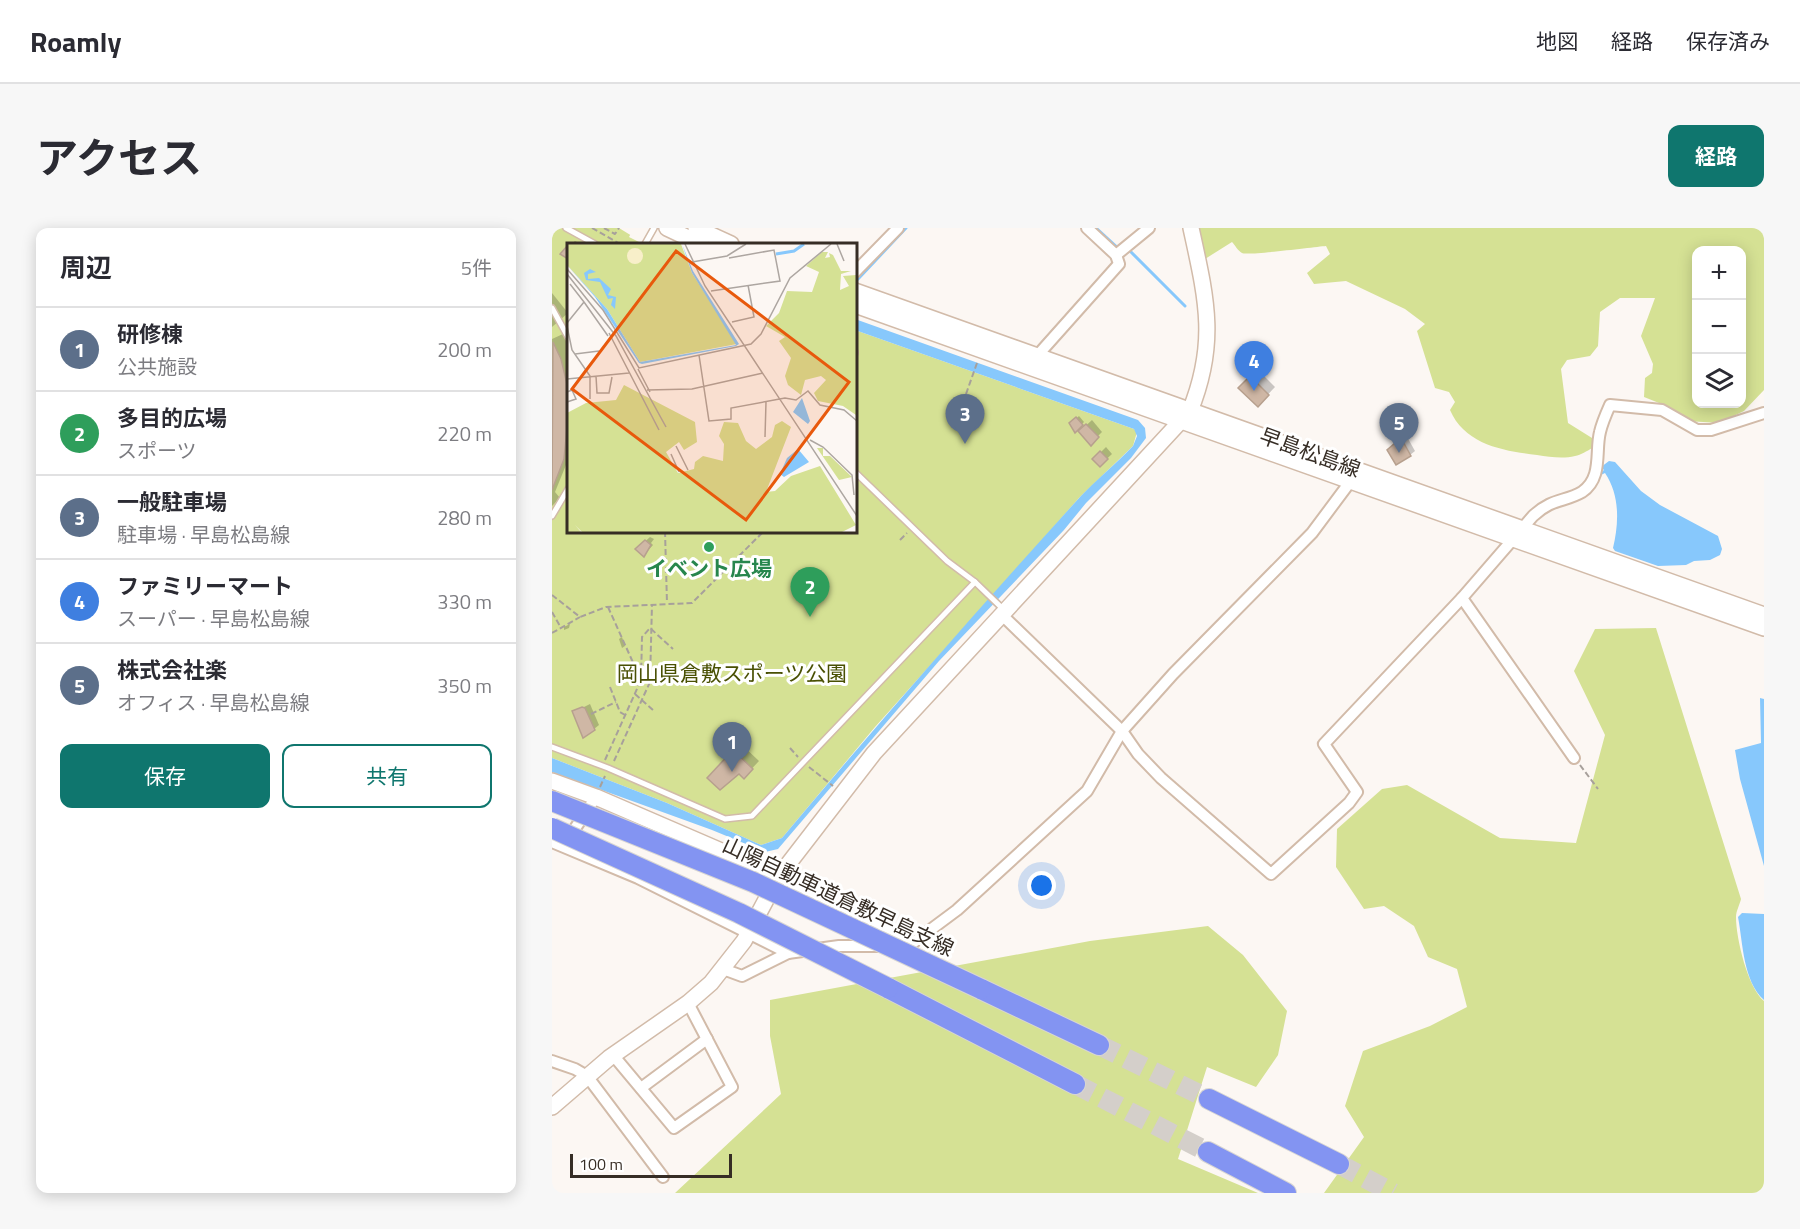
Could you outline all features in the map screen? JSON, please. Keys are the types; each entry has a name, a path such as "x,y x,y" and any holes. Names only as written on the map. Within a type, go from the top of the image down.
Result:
{"highway":[{"name":"山陽自動車道倉敷早島支線","path":"552,801 753,882 1100,1045"},
{"path":"552,828 729,908 1074,1084"},
{"path":"1209,1099 1339,1164"},
{"path":"1208,1152 1286,1193"}],"main road":[{"path":"667,228 699,243"},
{"path":"696,228 729,243"},
{"path":"552,1107 613,1055 688,1003 723,969 749,933 778,878 867,761 1000,609 1185,416 1201,378 1208,313 1191,228"},
{"name":"早島松島線","path":"856,291 1038,357 1350,482 1519,533 1764,628"},
{"name":"早島松島線","path":"856,305 1764,615"},
{"path":"552,781 596,797 778,878"}],"street":[{"path":"856,271 898,228"},
{"path":"1087,228 1119,255"},
{"path":"1038,357 1119,255 1149,228"},
{"path":"1000,609 1122,731 1138,754 1161,778 1271,874 1349,803 1357,792 1324,744 1462,598 1543,506 1581,492 1588,486 1598,463 1599,433 1610,405 1662,410 1685,425 1704,430 1729,426 1764,413"},
{"path":"723,969 742,976 788,953 839,946 901,946 912,943 1005,868 1087,791 1122,731 1173,674 1312,533 1350,482"},
{"path":"1462,598 1574,758"},
{"path":"596,797 557,844 638,878 788,953"},
{"path":"778,878 912,943"},
{"path":"613,1055 674,1128 732,1087 688,1003"},
{"path":"641,1088 707,1039"},
{"path":"552,1061 587,1076 663,1177"}],"lane":[{"path":"566,228 593,243"},
{"path":"552,308 567,335"},
{"path":"856,473 946,561 991,597 1000,609"},
{"path":"552,516 567,491"},
{"path":"552,747 608,768 725,819 752,816 975,582"}],"path":[{"path":"592,228 618,243"},
{"path":"604,228 615,234 618,228"},
{"path":"966,394 977,363"},
{"path":"665,532 667,604"},
{"path":"552,633 580,616 608,607 692,603 763,532"},
{"path":"733,562 745,574"},
{"path":"552,595 580,616"},
{"path":"650,628 642,637 641,680 604,760 608,768 613,763 650,682 653,637 650,628 652,604"},
{"path":"608,607 641,680"},
{"path":"552,612 561,628"},
{"path":"650,628 673,649"},
{"path":"610,687 625,715"},
{"path":"635,694 653,710"},
{"path":"591,714 616,702"},
{"path":"1574,758 1598,789"},
{"path":"828,782 833,786"}],"green space":[{"name":"岡山県倉敷スポーツ公園","path":"552,228 619,228 643,243 567,243 567,532 856,532 856,330 1134,429 1137,432 1133,446 1079,498 875,727 782,838 761,845 667,803 552,758"},
{"path":"1199,228 1764,228 1764,390 1744,411 1719,423 1687,421 1669,407 1644,397 1645,378 1652,373 1653,364 1641,336 1655,298 1620,298 1600,312 1598,346 1590,356 1567,360 1561,369 1568,423 1592,438 1592,448 1579,455 1552,457 1499,448 1475,439 1465,431 1450,410 1455,402 1449,392 1435,388 1417,331 1425,324 1405,309 1346,281 1314,284 1307,273 1330,254 1326,246 1246,254 1242,253 1232,242 1205,259"},
{"path":"1656,628 1741,899 1736,917 1744,962 1758,995 1764,1001 1764,1193 1324,1193 1364,1137 1345,1106 1363,1051 1430,1026 1467,1007 1457,969 1428,957 1414,926 1384,906 1364,909 1336,867 1337,829 1382,789 1407,785 1500,838 1576,843 1605,735 1574,671 1595,629"},
{"path":"1208,926 1243,955 1287,1011 1278,1055 1256,1087 1207,1067 1178,1159 1258,1193 675,1193 781,1094 770,1036 770,1000 1090,941"}],"water":[{"path":"856,319 1138,420 1145,428 1146,438 1131,458 939,661 778,849 765,852 712,830 552,772 552,758 667,803 761,845 782,838 1004,581 1080,497 1133,446 1137,436 1134,429 856,330"},
{"path":"1609,461 1615,462 1641,491 1660,505 1718,536 1722,549 1720,555 1710,560 1694,561 1686,565 1658,566 1615,551 1613,548 1617,519 1616,500 1605,473 1601,475 1600,473 1604,470 1601,467"},
{"path":"1760,698 1764,699 1764,866 1740,779 1735,750 1761,743"},
{"path":"1742,913 1764,914 1764,1000 1752,983 1745,961 1738,917"}],"pier":[{"path":"634,228 639,228 664,242 641,243 629,237"}],"building":[{"path":"567,246 567,258 560,254"},
{"path":"553,342 561,359 567,384 567,428 564,459 552,490"},
{"path":"1250,376 1269,395 1258,407 1238,388"},
{"path":"1076,417 1083,425 1075,433 1069,423"},
{"path":"1086,424 1099,437 1091,446 1078,431"},
{"path":"1401,438 1411,456 1396,465 1387,450"},
{"path":"1100,451 1108,459 1100,467 1092,459"},
{"path":"645,540 651,545 644,557 635,549"},
{"path":"585,708 595,730 583,738 572,711"},
{"path":"733,750 753,769 744,779 739,774 720,790 707,778"}],"waterway":[{"path":"858,279 906,228"},
{"path":"1096,228 1119,249"},
{"path":"1125,254 1136,245"},
{"path":"1130,251 1185,306"},
{"path":"1040,345 1101,277"}],"tunnel":[{"path":"1099,1045 1209,1099"},
{"path":"1075,1084 1208,1152"},
{"path":"1339,1164 1393,1193"}],"place":[{"name":"ファミリーマート","path":"1254,391"},
{"name":"一般駐車場","path":"965,444"},
{"name":"株式会社楽","path":"1399,453"},
{"name":"イベント広場","path":"709,547"},
{"name":"多目的広場","path":"810,617"},
{"name":"研修棟","path":"732,772"}]}
